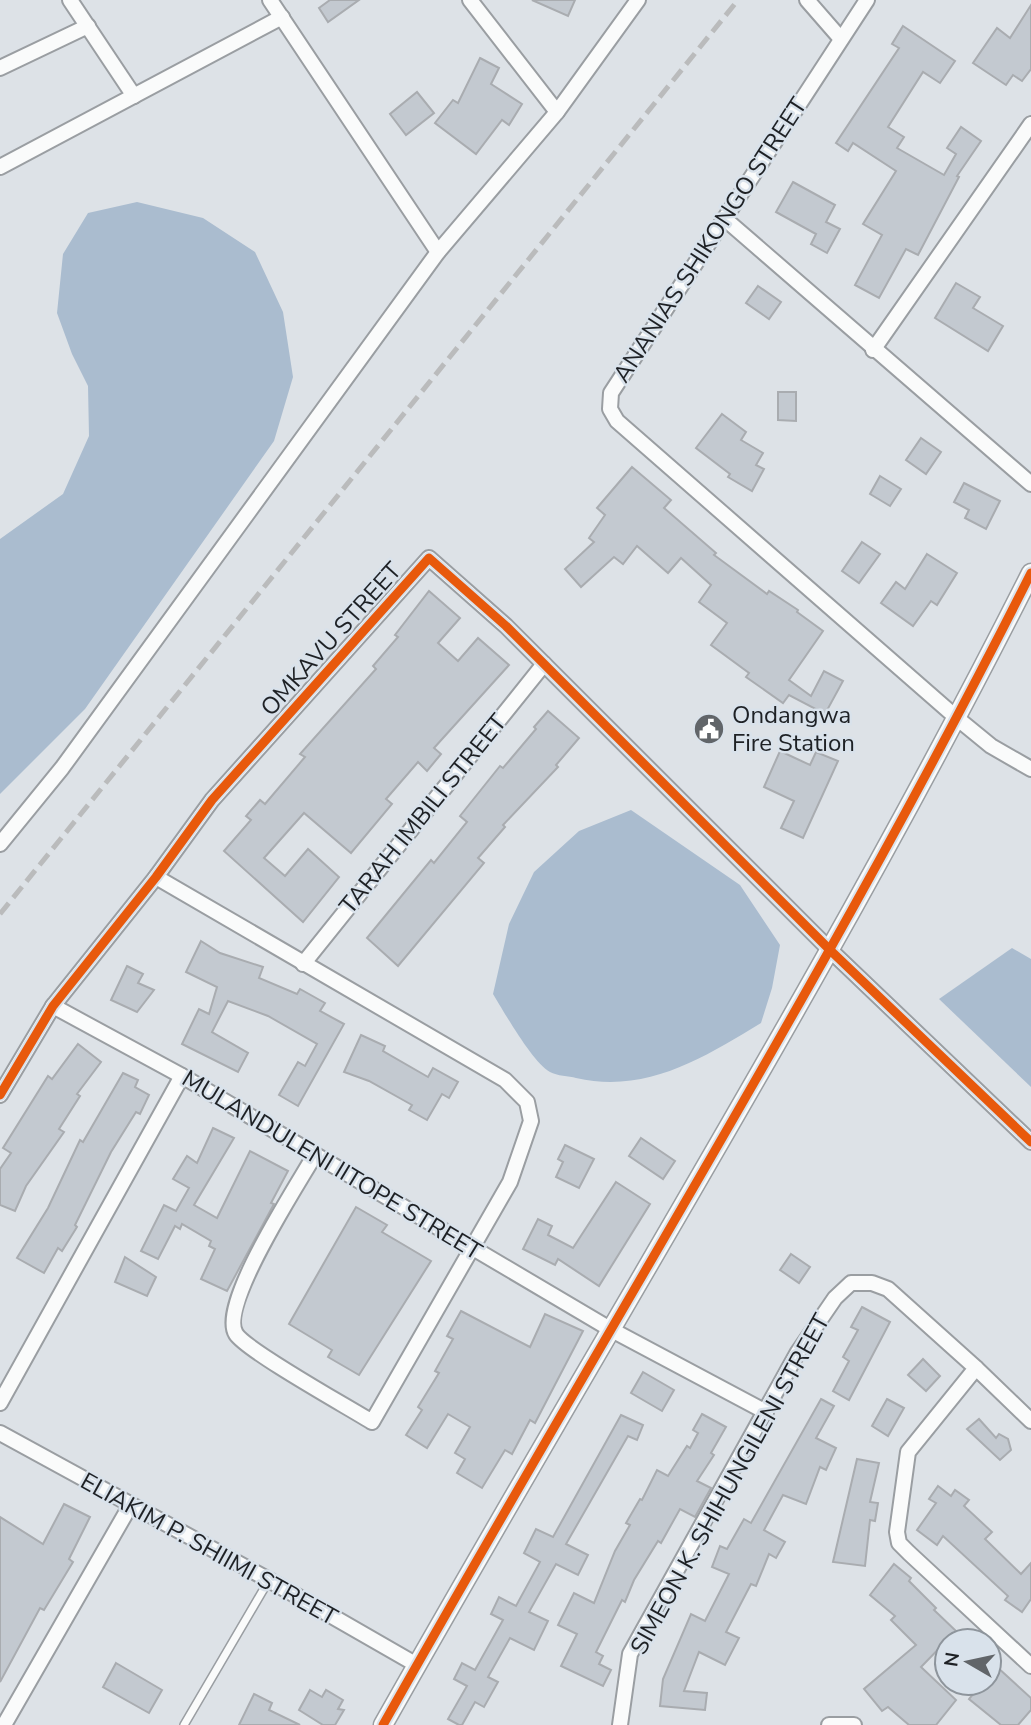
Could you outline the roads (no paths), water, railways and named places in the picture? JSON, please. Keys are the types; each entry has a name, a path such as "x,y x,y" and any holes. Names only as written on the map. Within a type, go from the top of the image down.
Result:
{"street":[{"path":"70,0 134,96"},
{"path":"270,0 438,252"},
{"path":"470,0 556,112"},
{"path":"0,844 62,768 438,252 556,112 638,0"},
{"path":"807,0 841,39"},
{"name":"ANANIAS SHIKONGO STREET","path":"867,0 611,393 610,409 617,421 958,719"},
{"path":"0,167 282,17"},
{"path":"0,68 88,26"},
{"path":"873,350 1031,124"},
{"path":"725,219 873,350 1031,484"},
{"name":"OMKAVU STREET","path":"0,1095 52,1006 156,877 212,800 429,558 544,664 831,951 1031,1142"},
{"path":"383,1725 831,951 958,719 1031,573"},
{"name":"TARAH IMBILI STREET","path":"303,964 544,664"},
{"path":"958,719 991,746 1031,769"},
{"path":"156,877 505,1080 527,1102 531,1121 510,1182 372,1422 258,1351 236,1334 234,1326 233,1317 240,1287 314,1156"},
{"name":"MULANDULENI IITOPE STREET","path":"52,1006 182,1076 610,1329 766,1412"},
{"path":"0,1403 182,1076"},
{"name":"SIMEON K. SHIHUNGILENI STREET","path":"620,1725 630,1654 798,1352 835,1298 851,1283 872,1283 888,1289 976,1368"},
{"path":"1031,1420 976,1368 908,1452 897,1532 899,1543 1031,1666"},
{"name":"ELIAKIM P. SHIIMI STREET","path":"0,1433 270,1580 417,1665"},
{"path":"4,1725 130,1506"},
{"path":"829,1725 854,1725"}],"lane":[{"path":"184,1725 270,1580"}],"water":[{"path":"137,202 203,218 255,252 283,312 293,377 274,441 85,709 0,794 0,539 63,494 89,436 88,386 72,354 57,313 63,254 88,213"},
{"path":"631,810 740,885 780,945 772,988 761,1023 718,1049 673,1070 627,1081 602,1082 556,1074 535,1059 493,994 509,924 534,872 579,831"},
{"path":"1012,948 1031,959 1031,1087 939,999"}],"railway":[{"path":"0,914 738,0"}],"place":[{"name":"Ondangwa Fire Station","path":"709,729"}]}
